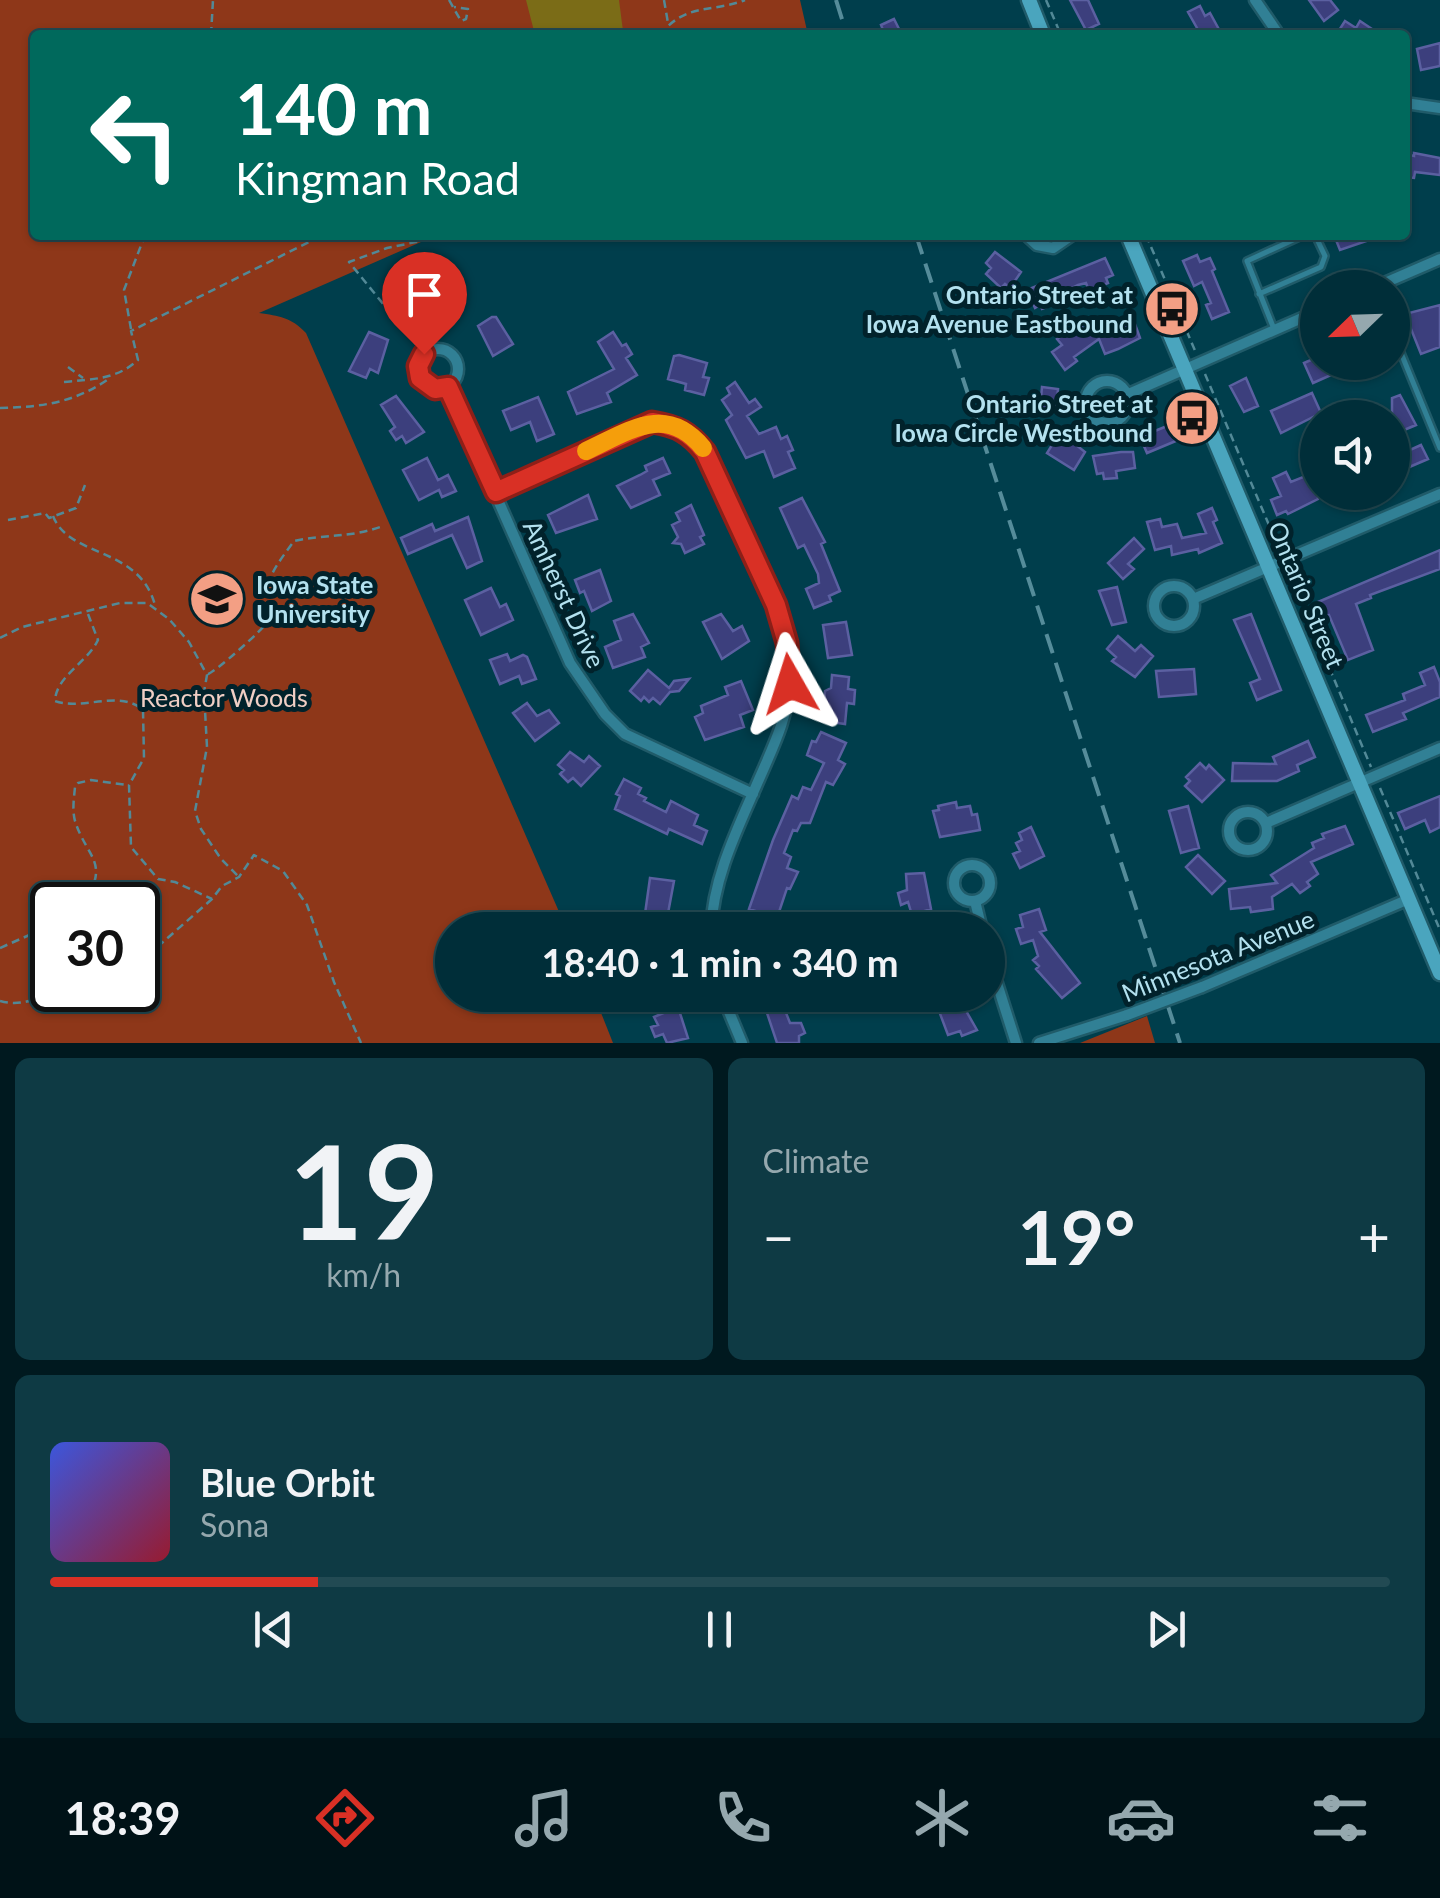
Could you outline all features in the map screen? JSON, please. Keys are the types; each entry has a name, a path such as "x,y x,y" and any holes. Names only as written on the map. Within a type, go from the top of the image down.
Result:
{"main road":[{"path":"1028,0 1041,30"},
{"name":"Ontario Street","path":"1130,240 1440,973"}],"street":[{"path":"1255,0 1276,30"},
{"path":"1410,104 1440,108"},
{"path":"1031,240 1037,246 1053,248 1067,240"},
{"path":"1410,272 1440,259"},
{"path":"1126,395 1300,319"},
{"name":"Amherst Drive","path":"443,349 454,356 458,370 448,387 435,389 420,378 418,366 424,354 443,349"},
{"path":"1100,382 1118,385 1126,395 1126,409 1117,420 1103,422 1087,409 1087,396 1100,382"},
{"name":"Amherst Drive","path":"448,387 570,663 606,714 626,734 648,746 753,794"},
{"path":"496,492 652,422 690,433 705,452 776,605 787,643 790,684 780,729 714,890 712,912"},
{"path":"1193,599 1440,494"},
{"path":"1169,586 1183,588 1193,599 1192,616 1183,624 1170,626 1156,614 1155,601 1169,586"},
{"path":"1266,823 1440,748"},
{"name":"Minnesota Avenue","path":"1038,1043 1202,987 1409,898"},
{"path":"976,901 978,912"},
{"path":"1005,1008 1016,1043"},
{"path":"729,1012 742,1043"}],"lane":[{"path":"1274,330 1247,261 1293,240"},
{"path":"1260,294 1325,262 1317,240"},
{"path":"1410,375 1440,448"}],"path":[{"path":"211,30 213,0"},
{"path":"449,0 454,8"},
{"path":"664,0 668,24"},
{"path":"664,30 698,9 745,0"},
{"path":"1046,0 1059,30"},
{"path":"0,408 57,405 126,371 138,360 124,290 142,240"},
{"path":"131,331 312,240"},
{"path":"424,354 349,262 426,240"},
{"path":"1148,240 1196,352"},
{"path":"68,367 86,380"},
{"path":"1206,375 1279,548"},
{"path":"64,382 109,378"},
{"path":"8,520 46,512 49,518 76,508 86,484"},
{"path":"53,516 58,528 68,535 129,566 150,590 156,606 189,642 207,675 207,748 195,812 210,844 239,878"},
{"path":"207,675 220,670 236,649 255,637 268,622 268,584 294,541 316,536 352,536 380,527"},
{"path":"1290,574 1369,762"},
{"path":"0,638 22,627 120,603 156,606"},
{"path":"87,613 98,640 92,652 60,684 55,701 69,706 127,701 142,710 144,758 129,785 133,851 158,878 212,900"},
{"path":"95,882 94,856 76,822 75,787 91,780 129,785"},
{"path":"1380,788 1440,930"},
{"path":"160,945 212,900 222,886 239,878 254,854 284,872 307,904 334,982 362,1043"},
{"path":"0,948 30,935"},
{"path":"0,1001 30,1001"}],"green space":[{"name":"Reactor Woods","path":"0,0 800,0 807,30 30,30 30,240 426,240 259,313 290,320 306,333 559,912 435,912 435,1012 601,1012 613,1043 0,1043"},
{"path":"1147,1016 1155,1043 1080,1043"}],"shaded area":[{"path":"526,0 619,0 623,30 534,30"}],"building":[{"path":"1070,0 1088,0 1099,24 1086,30"},
{"path":"1309,0 1330,0 1338,10 1324,21"},
{"path":"1200,6 1205,16 1210,13 1219,30 1198,30 1188,12"},
{"path":"894,19 900,30 883,30 881,25"},
{"path":"1345,21 1356,28 1360,21 1374,30 1339,30"},
{"path":"1440,43 1440,66 1421,70 1417,49"},
{"path":"1410,155 1440,158 1440,175 1415,172 1414,178 1410,178"},
{"path":"1336,240 1369,240 1340,250"},
{"path":"995,252 1021,272 1010,288 1005,284 1001,288 986,274 991,268 986,263"},
{"path":"1197,255 1200,262 1210,258 1229,312 1212,319 1206,305 1211,303 1202,282 1194,286 1183,261"},
{"path":"1105,258 1113,275 1106,278 1108,283 1089,291 1086,283 1078,285 1060,294 1062,301 1035,308 1027,290"},
{"path":"444,286 444,292 452,292 453,308 427,317 403,318 402,301 414,301 414,293 432,292 431,287"},
{"path":"1440,305 1440,347 1421,354 1410,326 1410,313"},
{"path":"1132,316 1140,338 1118,349 1105,354 1099,339 1074,357 1077,361 1065,370 1052,352 1062,345 1057,339 1079,323 1087,333"},
{"path":"496,317 513,344 493,356 478,326"},
{"path":"369,332 388,340 378,373 370,369 366,378 349,371"},
{"path":"613,332 632,354 626,358 637,375 607,393 611,402 577,414 568,392 614,369 598,342"},
{"path":"674,356 707,363 703,377 709,378 704,395 685,390 686,384 668,379"},
{"path":"1246,378 1258,406 1244,412 1230,386"},
{"path":"735,382 749,403 755,399 761,407 747,416 759,434 776,427 781,439 787,436 795,468 774,477 764,451 746,458 726,420 732,415 722,400"},
{"path":"1042,387 1058,389 1056,410 1040,409"},
{"path":"1312,393 1315,400 1300,400 1300,424 1281,433 1271,411"},
{"path":"396,396 424,432 406,443 402,436 396,440 390,431 395,427 381,405"},
{"path":"538,397 554,434 537,441 530,422 511,430 503,411"},
{"path":"1177,422 1183,438 1147,453 1140,437"},
{"path":"1060,432 1085,452 1074,470 1047,453"},
{"path":"1421,445 1428,459 1410,467 1410,450"},
{"path":"1133,452 1135,468 1116,471 1117,478 1104,479 1103,473 1097,474 1093,456"},
{"path":"427,458 438,480 448,475 456,491 442,497 439,490 419,500 403,470"},
{"path":"663,458 670,473 653,480 660,495 631,508 617,486"},
{"path":"1286,472 1291,482 1300,478 1300,508 1277,515 1271,500 1281,496 1273,478"},
{"path":"588,495 597,519 556,533 548,515"},
{"path":"802,498 825,542 821,544 840,591 829,596 831,601 814,608 806,589 819,583 818,574 804,545 798,548 780,508"},
{"path":"691,505 704,544 685,553 681,544 673,543 678,537 672,525 680,521 676,513"},
{"path":"1212,508 1222,543 1199,553 1198,549 1172,555 1171,546 1155,550 1147,522 1160,519 1162,527 1177,524 1182,538 1206,533 1198,514"},
{"path":"468,517 482,561 467,568 452,535 408,554 401,538 432,524 435,531"},
{"path":"1134,538 1144,549 1128,564 1134,569 1123,579 1108,563"},
{"path":"1440,550 1440,569 1356,604 1373,650 1348,660 1329,615 1324,617 1318,602"},
{"path":"600,570 611,601 592,611 575,580"},
{"path":"1117,587 1126,622 1112,625 1099,591"},
{"path":"491,588 500,607 506,604 513,620 481,635 465,600"},
{"path":"633,614 649,643 641,647 645,657 613,668 605,647 621,640 614,621"},
{"path":"721,614 733,631 742,626 749,641 722,659 703,622"},
{"path":"1251,614 1281,690 1257,700 1250,683 1260,679 1234,620"},
{"path":"846,622 852,655 828,658 823,625"},
{"path":"1118,636 1135,651 1141,645 1153,656 1135,677 1112,661 1116,657 1107,649"},
{"path":"507,654 510,661 527,657 536,679 522,684 519,676 500,684 490,660"},
{"path":"1434,667 1440,697 1403,713 1406,719 1373,732 1366,715 1405,700 1403,694 1425,685 1420,673"},
{"path":"1194,669 1196,694 1159,697 1156,671"},
{"path":"648,670 669,688 674,681 689,679 660,704 653,698 649,702 644,697 641,701 630,691"},
{"path":"832,675 849,677 848,689 855,690 854,704 847,703 845,724 823,721 825,691 831,688"},
{"path":"741,681 753,710 740,715 744,727 705,740 695,717 703,713 701,706 728,695 725,687"},
{"path":"527,703 537,716 549,710 559,723 535,741 513,713"},
{"path":"821,732 846,743 838,760 845,764 833,785 826,782 810,823 801,823 797,831 793,830 784,853 791,857 787,868 798,872 790,889 787,888 779,912 749,909 792,796 798,799 803,787 811,790 824,763 807,755 812,741 816,742"},
{"path":"1308,741 1315,757 1297,765 1299,771 1277,781 1232,781 1233,763 1276,764 1273,757"},
{"path":"570,752 584,762 589,756 600,766 581,786 560,774 564,770 558,765"},
{"path":"1200,763 1206,769 1209,765 1224,780 1202,802 1185,786 1190,781 1186,777"},
{"path":"624,779 641,788 638,794 646,798 644,801 666,812 671,801 698,815 694,825 707,831 702,844 669,829 667,834 615,809 620,796 616,794"},
{"path":"1440,796 1440,827 1430,832 1425,820 1405,829 1398,813"},
{"path":"956,802 957,808 970,806 972,815 977,814 980,830 940,837 933,811"},
{"path":"1188,806 1199,848 1181,853 1169,811"},
{"path":"1345,826 1353,844 1311,862 1318,874 1307,882 1310,886 1300,893 1292,884 1272,897 1273,909 1231,909 1229,889 1277,883 1271,875 1314,848 1312,843 1324,838 1322,834"},
{"path":"1031,827 1044,856 1020,868 1013,854 1020,851 1016,843 1022,840 1019,833"},
{"path":"1198,855 1225,881 1212,894 1186,867"},
{"path":"924,873 931,909 911,912 908,902 901,905 898,893 907,890 906,874"},
{"path":"650,878 674,881 668,912 645,912"},
{"path":"1039,909 1046,930 1040,932 1080,983 1062,998 1036,969 1039,966 1033,960 1038,956 1033,940 1021,944 1016,929 1023,927 1020,915"},
{"path":"680,1012 688,1038 667,1043 663,1034 655,1037 651,1027 658,1025 654,1017"},
{"path":"767,1012 786,1012 790,1023 801,1023 805,1033 799,1036 799,1043 777,1043"},
{"path":"939,1012 967,1012 977,1030 962,1036 960,1031 948,1035"}],"railway":[{"path":"836,0 845,30"},
{"path":"918,240 1180,1043"}],"slow traffic":[{"path":"586,451 652,422 690,433 703,448"}],"place":[{"name":"Ontario Street at Iowa Avenue Eastbound","path":"1172,309"},
{"name":"Ontario Street at Iowa Circle Westbound","path":"1192,418"},
{"name":"Iowa State University","path":"217,599"}],"route":[{"path":"424,354 418,366 420,378 435,389 448,387 496,492 652,422 690,433 705,452 776,605 787,643 790,684"}]}
